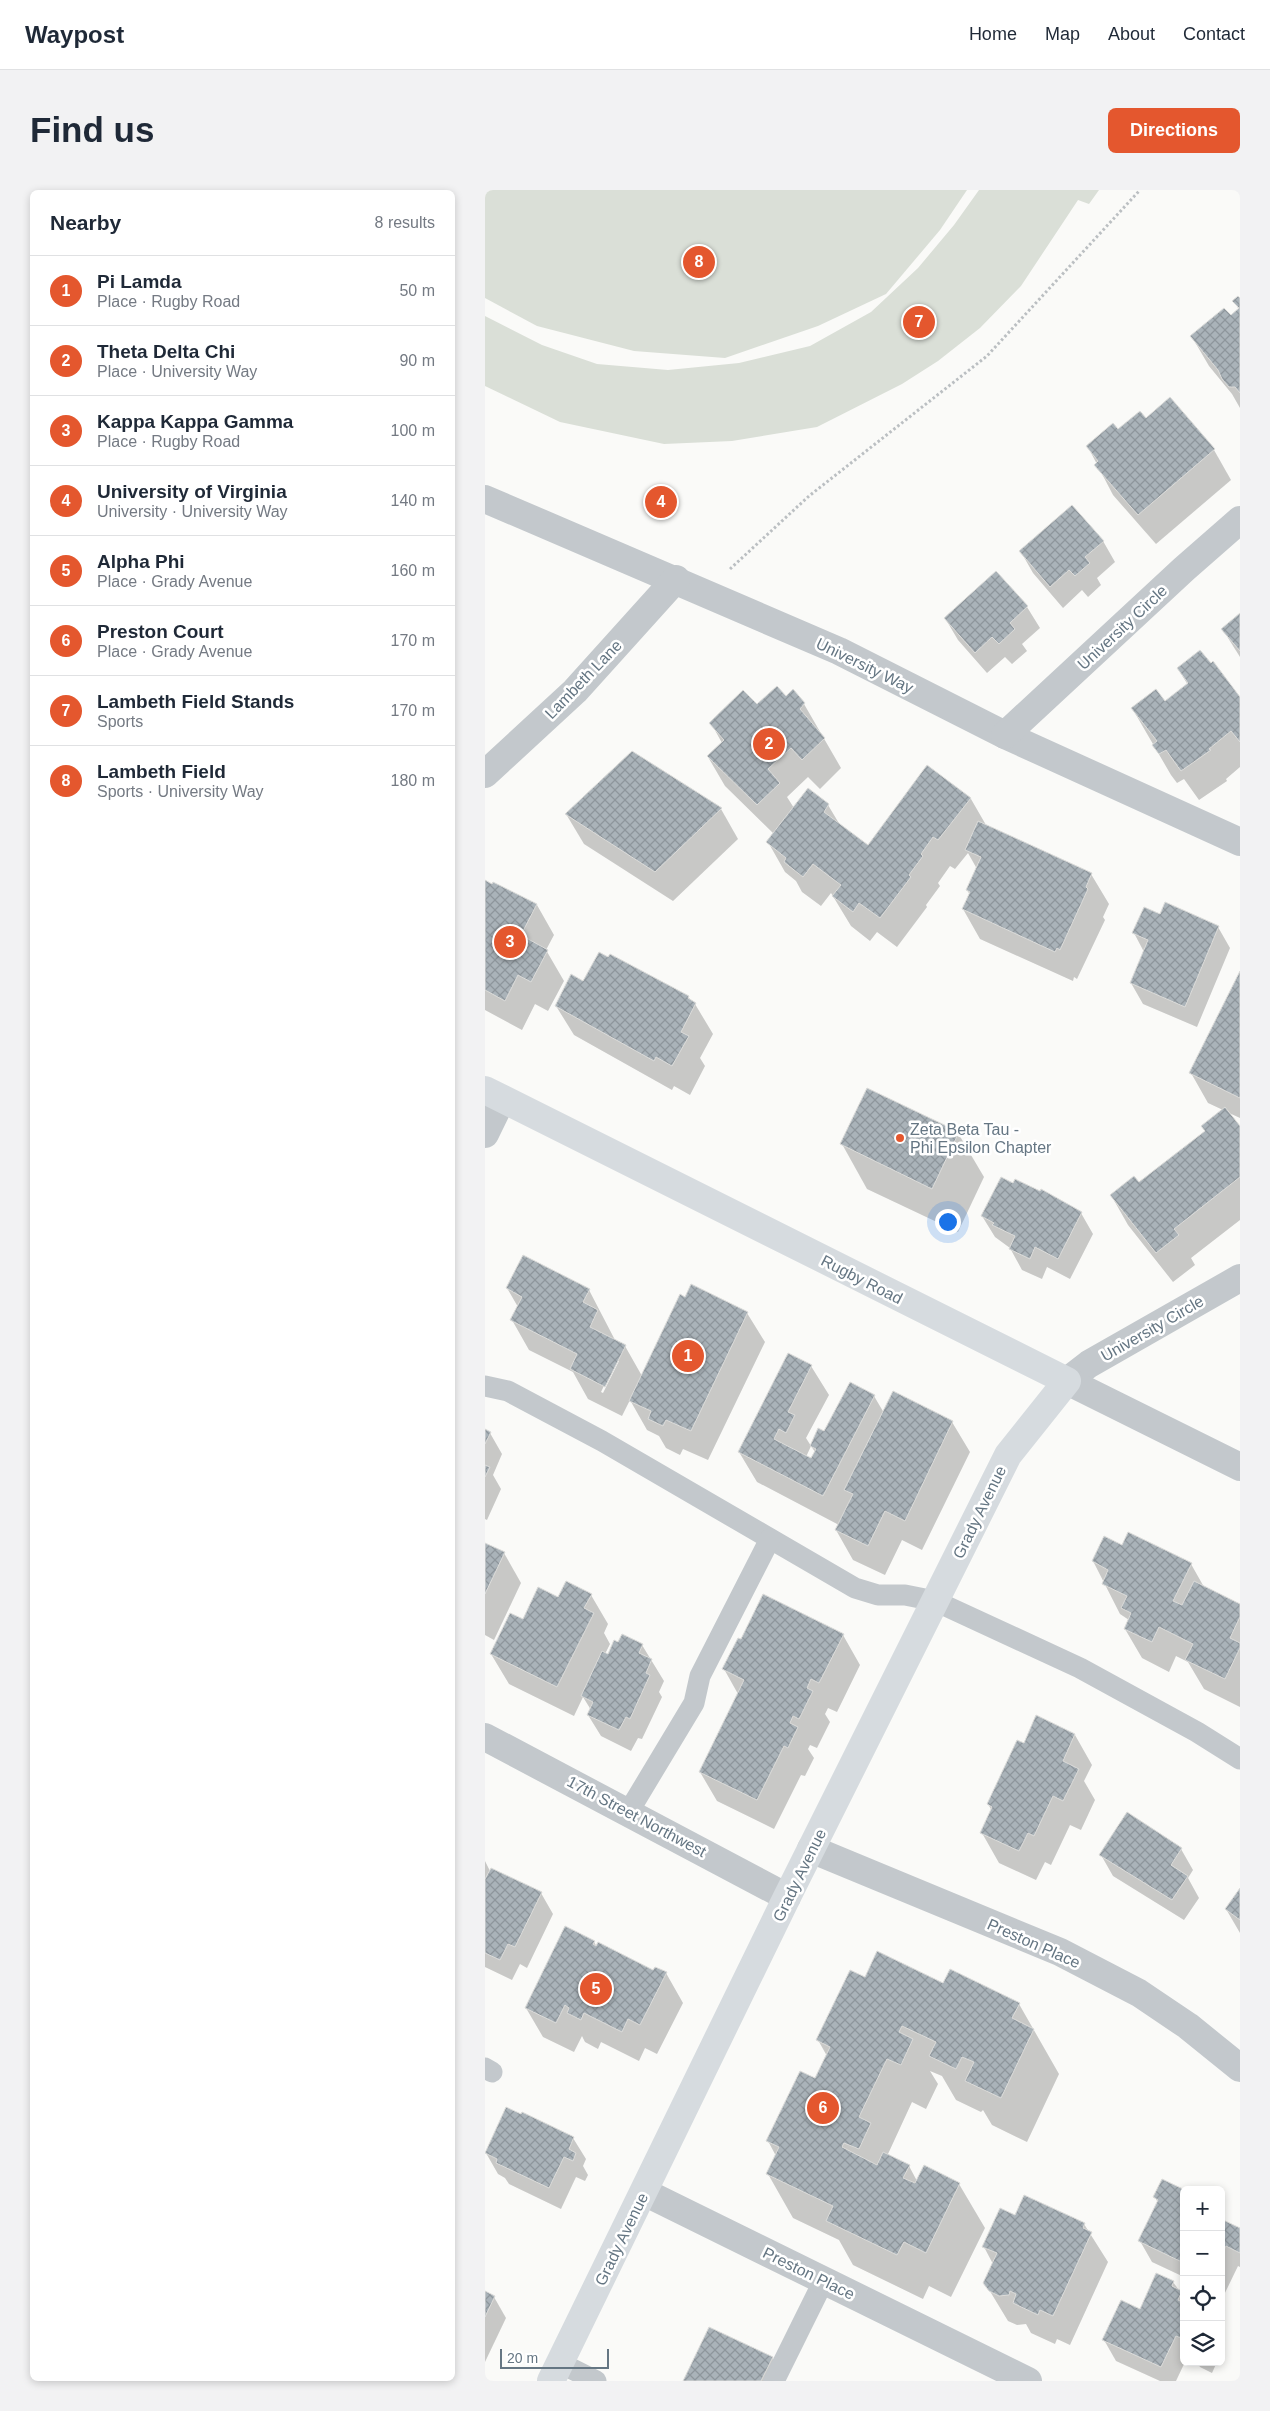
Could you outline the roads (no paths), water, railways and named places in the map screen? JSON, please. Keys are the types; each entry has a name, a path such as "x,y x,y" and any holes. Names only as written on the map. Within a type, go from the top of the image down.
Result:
{"main road":[{"name":"Rugby Road","path":"494,1095 1067,1381"},
{"name":"Grady Avenue","path":"556,2372 787,1897 1007,1455 1067,1381"}],"street":[{"name":"University Way","path":"485,498 839,651 1005,735 1240,842"},
{"name":"University Circle","path":"1005,735 1184,569 1240,520"},
{"name":"Lambeth Lane","path":"485,774 575,691 675,579"},
{"path":"485,1134 494,1095"},
{"name":"University Circle","path":"1067,1381 1089,1364 1240,1278"},
{"name":"Rugby Road","path":"1067,1381 1240,1467"},
{"name":"17th Street Northwest","path":"485,1737 629,1811 787,1897"},
{"name":"Preston Place","path":"811,1849 1060,1952 1139,1993 1188,2026 1240,2068"},
{"name":"Preston Place","path":"644,2192 1028,2381"}],"lane":[{"path":"485,1386 509,1391 602,1441 855,1588 878,1595 905,1595 935,1601 1080,1668 1197,1732 1240,1759"},
{"path":"629,1811 694,1703 700,1676 770,1539"},
{"path":"774,2381 824,2280"},
{"path":"556,2372 596,2381"}],"place":[{"name":"Lambeth Field","path":"699,262"},
{"name":"Lambeth Field Stands","path":"919,322"},
{"name":"University of Virginia","path":"661,502"},
{"name":"Theta Delta Chi","path":"769,744"},
{"name":"Kappa Kappa Gamma","path":"510,942"},
{"name":"Zeta Beta Tau - Phi Epsilon Chapter","path":"900,1138"},
{"name":"Pi Lamda","path":"688,1356"},
{"name":"Alpha Phi","path":"596,1989"},
{"name":"Preston Court","path":"823,2108"}]}
